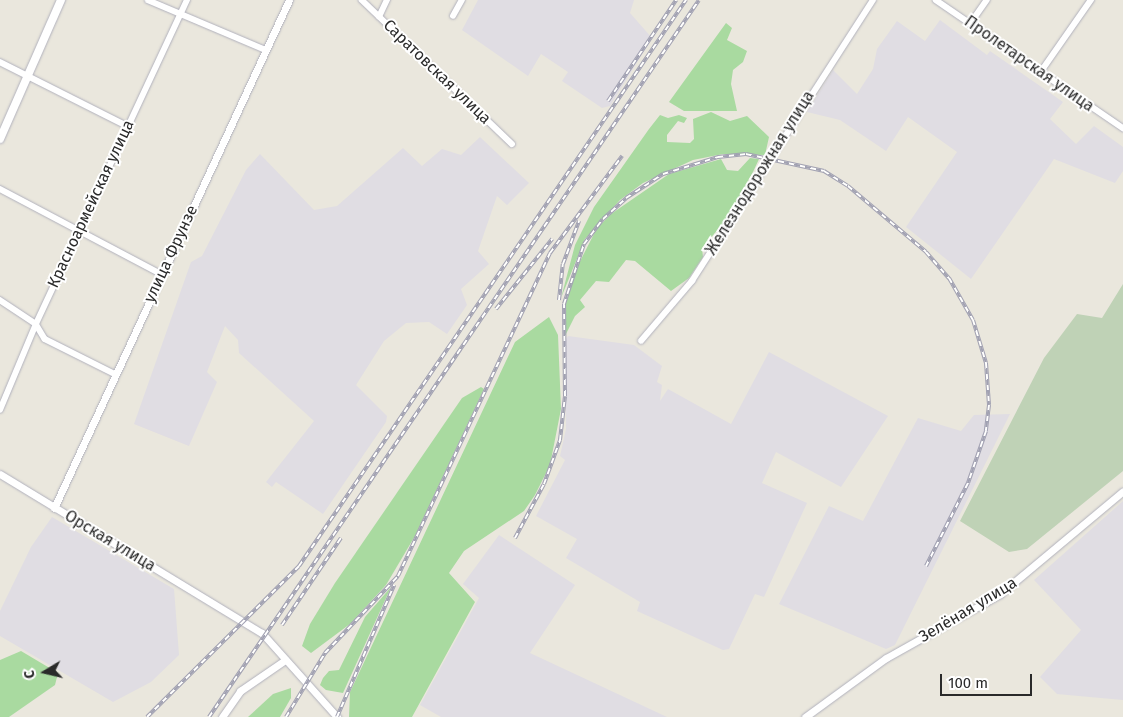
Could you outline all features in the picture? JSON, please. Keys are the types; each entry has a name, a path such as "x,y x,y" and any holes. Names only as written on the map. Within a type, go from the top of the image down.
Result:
{"main road":[{"path":"0,138 26,75 61,0"}],"street":[{"path":"148,0 181,12 266,50"},
{"name":"Красноармейская улица","path":"0,410 36,324 187,0"},
{"name":"улица Фрунзе","path":"54,508 289,0"},
{"name":"Саратовская улица","path":"362,0 512,144"},
{"path":"379,17 387,0"},
{"path":"452,16 462,0"},
{"name":"Железнодорожная улица","path":"641,341 692,281 873,0"},
{"name":"Пролетарская улица","path":"936,0 1121,127"},
{"path":"970,24 987,0"},
{"path":"1040,73 1091,0"},
{"path":"0,62 127,126"},
{"path":"1121,127 1123,118"},
{"path":"0,190 161,274"},
{"path":"0,300 36,324 44,339 115,374"},
{"name":"Орская улица","path":"0,474 221,607 262,634 285,660"},
{"name":"Зелёная улица","path":"805,717 886,658 1000,594 1123,491"},
{"path":"222,717 240,691 285,660 337,717"}],"shaded area":[{"path":"478,0 634,0 630,13 652,38 610,106 602,108 562,81 568,72 541,54 528,76 462,30"},
{"path":"940,20 987,55 990,51 1063,102 1050,119 1076,144 1094,126 1123,147 1123,171 1115,183 1054,159 971,279 906,227 957,152 908,117 886,151 840,120 807,112 833,70 857,94 873,69 877,49 897,21 925,41"},
{"path":"480,137 529,183 507,205 497,196 478,251 489,264 461,289 467,305 447,334 429,322 406,323 384,341 356,385 387,416 386,422 323,514 276,482 272,487 266,482 314,421 239,353 238,340 225,326 207,372 217,382 189,446 134,424 191,262 202,256 246,170 260,154 314,210 337,206 403,148 422,166 442,149 461,155"},
{"path":"568,336 634,345 662,366 657,382 662,385 660,401 668,389 731,424 769,352 888,416 841,487 776,452 762,483 807,503 764,597 755,594 729,649 723,650 637,611 640,602 566,558 577,539 536,516 565,460 560,456 566,429 565,340"},
{"path":"1010,414 895,645 886,649 779,604 829,506 863,521 918,418 961,431 974,415"},
{"path":"1123,501 1123,700 1057,694 1040,677 1081,630 1034,580"},
{"path":"52,517 174,589 179,655 151,682 113,702 0,636 0,611 31,547"},
{"path":"499,535 575,585 530,653 667,717 441,717 420,705 479,598 463,584"}],"green space":[{"path":"726,23 732,28 727,40 747,51 743,62 733,70 731,84 737,111 684,111 669,102"},
{"path":"711,112 730,121 747,116 769,137 765,155 723,154 693,160 643,183 620,200 585,239 561,298 575,245 594,207 660,115 668,118 679,115 687,118 684,123 678,121 667,135 667,142 690,143 694,139 693,119"},
{"path":"750,158 759,159 726,220 702,248 703,257 689,278 671,291 635,261 626,260 609,282 596,281 580,300 585,307 575,316 565,336 566,303 575,271 597,228 611,214 669,174 721,159 727,170 738,171"},
{"path":"1123,284 1123,471 1027,549 1009,552 960,521 1044,358 1077,314 1102,318"},
{"path":"549,317 558,335 561,409 550,465 535,495 524,511 464,551 449,573 475,602 412,717 349,717 350,692 515,342"},
{"path":"481,387 484,389 415,536 386,585 350,624 311,653 302,646 310,624 335,583 462,398"},
{"path":"391,587 343,693 326,690 320,685 323,678 329,671 339,670 365,617"},
{"path":"21,651 58,673 55,685 9,717 0,717 0,660"},
{"path":"291,688 291,698 280,717 248,717 273,694"}],"railway":[{"path":"608,101 676,0"},
{"path":"147,717 299,566 686,0"},
{"path":"209,717 699,0"},
{"path":"515,538 544,484 560,440 565,396 564,304 584,244 603,219 626,198 663,174 718,157 746,154 824,171 848,186 926,252 949,278 973,320 986,363 989,405 986,431 968,483 926,566"},
{"path":"286,717 325,653 398,576 550,253 622,156"},
{"path":"559,300 563,264 579,221"},
{"path":"496,309 552,239"},
{"path":"282,625 341,538"},
{"path":"337,717 394,585"}]}
